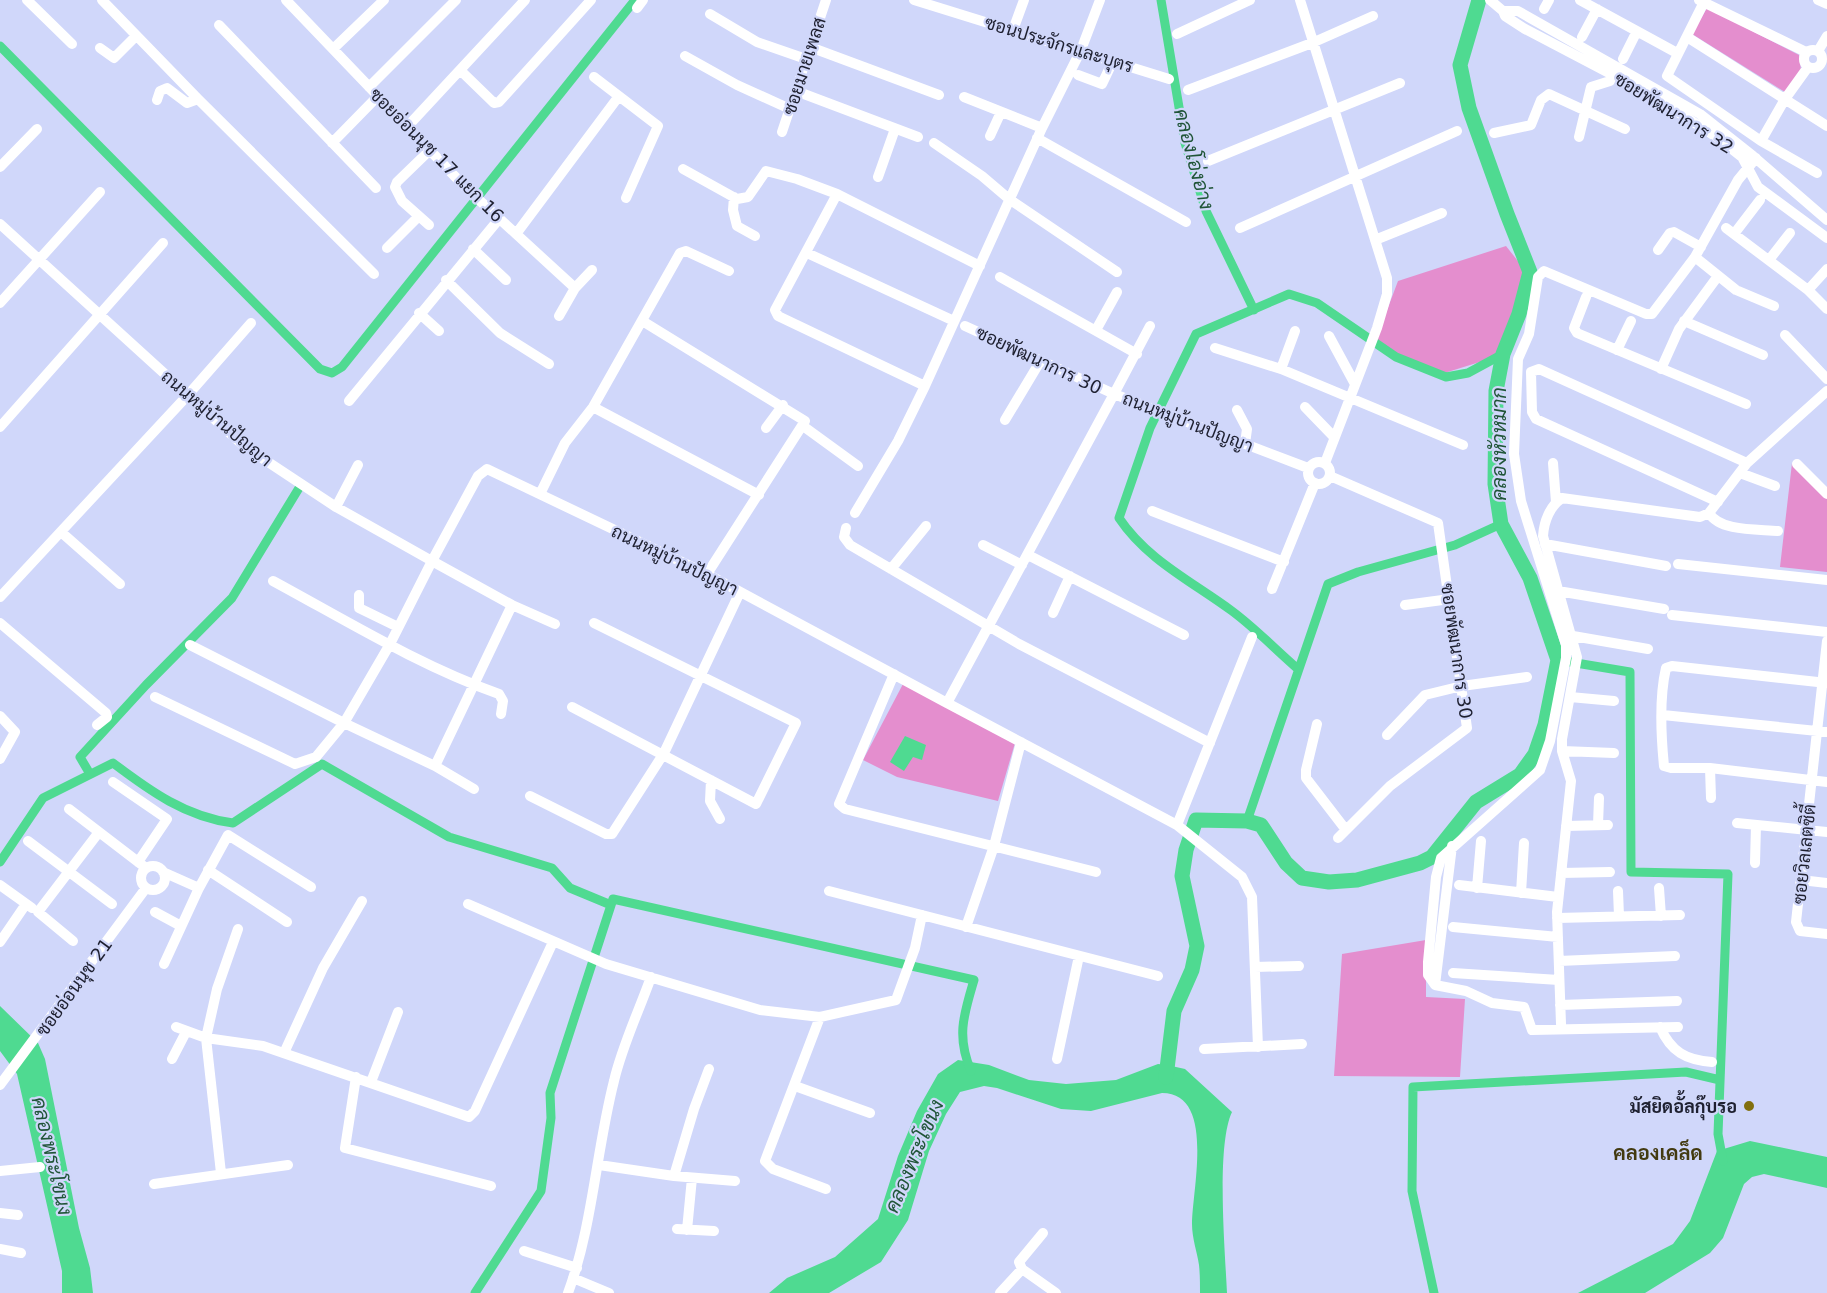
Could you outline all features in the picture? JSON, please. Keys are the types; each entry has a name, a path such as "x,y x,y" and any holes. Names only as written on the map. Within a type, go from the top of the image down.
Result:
{"street":[{"path":"27,0 72,44"},
{"path":"102,0 374,274"},
{"path":"333,49 384,0"},
{"path":"369,87 456,0"},
{"path":"407,127 525,0"},
{"path":"460,70 494,103 499,102 591,0"},
{"name":"ซอยมายเพลส","path":"782,132 826,0"},
{"name":"ซอนประจักรและบุตร","path":"914,0 948,5 1013,30 1169,79"},
{"path":"1013,30 1024,0"},
{"path":"855,513 898,441 960,323 980,266 1040,133 1081,50 1100,0"},
{"path":"1177,34 1247,0"},
{"path":"1300,0 1387,278 1387,294 1377,328 1325,463"},
{"path":"1580,0 1677,53"},
{"path":"1818,0 1827,4"},
{"name":"ซอยอ่อนนุช 17 แยก 16","path":"290,1 466,188 575,288"},
{"path":"1806,52 1702,1 1687,37 1667,72 1669,79 1761,141 1817,173"},
{"name":"ซอยพัฒนาการ 32","path":"1496,6 1505,16 1526,29 1653,96 1718,138 1742,157 1758,187 1827,238"},
{"name":"ซอยพัฒนาการ 32","path":"1496,6 1518,11 1700,114 1756,158 1827,220"},
{"path":"1582,37 1597,9"},
{"path":"710,14 757,42 806,59"},
{"path":"1188,90 1312,43 1373,16"},
{"path":"219,25 376,188"},
{"path":"1623,59 1637,32"},
{"path":"100,48 114,58 136,36"},
{"path":"1818,51 1827,36"},
{"path":"1687,37 1827,126"},
{"path":"810,48 939,95"},
{"path":"1812,49 1818,51 1824,64 1816,68 1808,67 1804,59 1806,52 1812,49"},
{"path":"685,56 737,85 790,109"},
{"path":"1078,75 1102,84 1113,61"},
{"path":"1761,141 1785,99 1808,67"},
{"path":"1579,137 1591,87 1610,81 1614,75"},
{"path":"594,76 658,126 626,198"},
{"path":"1208,161 1400,83"},
{"path":"157,100 160,91 167,88 187,103 198,99"},
{"path":"796,91 918,137"},
{"path":"1494,133 1531,125 1540,100 1549,94 1625,129"},
{"path":"332,142 378,96"},
{"path":"516,234 619,96"},
{"path":"964,97 1001,112 1040,133 1186,222"},
{"path":"990,136 1001,112"},
{"path":"0,167 37,129"},
{"path":"878,177 895,129"},
{"path":"1240,228 1457,131"},
{"path":"934,143 982,176 1009,200 1117,272"},
{"path":"429,225 402,201 395,185 430,150"},
{"path":"1678,1027 1532,1029 1524,1007 1492,1004 1466,991 1436,985 1452,846 1539,770 1550,741 1566,658 1566,645 1521,501 1514,454 1518,359 1529,334 1538,277 1544,271 1650,315 1695,257 1738,180 1756,158"},
{"path":"683,169 734,197 744,200 766,171 797,179 837,194 980,266"},
{"path":"0,303 100,192"},
{"path":"837,194 775,310 778,316 925,386"},
{"path":"734,197 733,210 737,225 755,236"},
{"path":"1760,200 1730,231 1808,290 1827,309"},
{"path":"1375,240 1442,213"},
{"path":"387,248 419,216"},
{"path":"349,401 446,280 499,219"},
{"name":"ถนนหมู่บ้านปัญญา","path":"0,224 98,316 244,446 336,507 432,561 483,470 487,469 707,574 947,703 1114,394 1308,468"},
{"path":"1658,250 1670,233 1674,232 1701,247"},
{"path":"1769,260 1790,233"},
{"path":"0,427 163,243"},
{"path":"473,249 506,280"},
{"path":"540,494 565,443 592,407 644,322 683,251 729,271"},
{"name":"ซอยพัฒนาการ 30","path":"807,253 1114,394"},
{"path":"1695,257 1736,290 1774,306"},
{"path":"1808,290 1827,269"},
{"path":"559,316 575,288 592,270"},
{"path":"1661,369 1684,321 1718,276"},
{"path":"1000,277 1137,354"},
{"path":"446,280 501,333 549,364"},
{"path":"1096,330 1117,292"},
{"path":"1586,297 1575,332 1746,404"},
{"path":"419,313 439,331"},
{"path":"1617,350 1631,321"},
{"path":"1684,321 1763,355"},
{"path":"644,322 802,416 805,421 707,574"},
{"path":"0,597 187,396 251,323"},
{"path":"1114,394 1150,326"},
{"path":"1281,369 1294,331"},
{"path":"1785,335 1827,380"},
{"path":"1329,336 1355,384"},
{"path":"1215,348 1281,369 1463,445"},
{"path":"1005,420 1041,360"},
{"path":"1718,502 1536,419 1532,412 1531,372 1539,369 1747,464"},
{"path":"1561,1024 1557,918 1571,781 1562,751 1562,739 1577,657 1573,636 1545,544 1544,525 1556,502 1562,498 1700,517 1709,513 1747,464 1827,391"},
{"path":"766,429 783,405"},
{"path":"592,407 759,495"},
{"path":"1305,407 1334,437"},
{"path":"1237,410 1247,429 1245,444"},
{"path":"803,426 858,466"},
{"path":"1314,462 1325,463 1330,468 1330,476 1326,482 1315,483 1308,475 1308,468 1314,462"},
{"path":"1553,463 1556,502"},
{"path":"1797,464 1827,494"},
{"path":"336,507 358,465"},
{"path":"1740,473 1775,486"},
{"name":"ซอยพัฒนาการ 30","path":"1317,724 1306,778 1342,834 1390,786 1467,728 1440,527 1433,519 1330,476"},
{"path":"1272,590 1315,483"},
{"path":"1152,511 1284,562"},
{"path":"1709,513 1713,519 1723,524 1778,531"},
{"path":"891,569 926,526"},
{"path":"846,528 844,537 850,545 1019,644 1210,743"},
{"path":"61,532 120,584"},
{"path":"1545,544 1666,566"},
{"path":"983,545 1022,565"},
{"path":"1028,555 1184,635"},
{"path":"155,697 295,764 303,764 316,757 344,723 390,644 432,561 512,605 555,624"},
{"path":"1678,564 1827,580"},
{"path":"1053,613 1070,576"},
{"path":"273,581 390,644 503,697 501,714"},
{"path":"1558,591 1668,612 1827,632"},
{"path":"530,796 606,834 612,834 664,753 740,592"},
{"path":"359,594 359,608 398,627"},
{"path":"1405,605 1450,599"},
{"path":"435,766 512,605"},
{"path":"0,623 106,713 107,717 97,725"},
{"path":"572,707 664,753 756,804 796,723 594,623"},
{"path":"1573,636 1648,649"},
{"path":"1182,828 1210,743 1252,637"},
{"name":"ซอยวิลเลตซิตี้","path":"1827,641 1822,732 1812,781 1797,927 1805,933 1827,934"},
{"path":"190,645 435,766 474,789"},
{"path":"1825,683 1672,666 1666,668 1663,715 1664,766 1710,768 1827,782"},
{"path":"894,674 839,804 845,809 1096,872"},
{"path":"1387,735 1419,699 1462,686 1527,677"},
{"path":"1570,697 1614,700"},
{"path":"947,703 1182,828 1248,885 1252,897 1258,1047"},
{"path":"1663,715 1822,732"},
{"path":"0,716 15,732 0,759"},
{"path":"966,927 994,846 1022,742"},
{"path":"1562,751 1614,753"},
{"path":"1710,768 1711,798"},
{"path":"711,780 710,801 720,819"},
{"path":"112,782 167,819 142,865 140,878 146,888 154,890 161,887 165,880 163,872"},
{"path":"1566,826 1603,825 1599,798"},
{"path":"69,809 142,865 157,866 163,872 199,888"},
{"path":"1737,823 1827,832"},
{"path":"1755,863 1756,825"},
{"path":"38,912 99,832"},
{"path":"164,964 199,888 228,835 311,887"},
{"path":"1477,888 1481,841"},
{"path":"28,842 112,904"},
{"path":"1521,893 1524,843"},
{"path":"208,870 287,922"},
{"path":"1560,873 1610,872"},
{"path":"1801,880 1827,883"},
{"path":"0,885 73,941"},
{"path":"1458,885 1558,897"},
{"name":"ซอยอ่อนนุช 21","path":"0,1085 9,1076 146,888"},
{"path":"1659,888 1661,915"},
{"path":"829,891 1158,976"},
{"path":"1618,891 1619,916"},
{"path":"284,1053 323,968 362,901"},
{"path":"0,942 27,904"},
{"path":"468,904 606,964 760,1010 820,1017 892,1002 899,996 915,948 922,915"},
{"path":"155,912 181,926"},
{"path":"1557,918 1680,915"},
{"path":"1453,927 1558,937"},
{"path":"221,1173 206,1038 217,989 238,929"},
{"path":"171,1059 181,1029 206,1038 263,1046 371,1082 464,1117 471,1116 553,942"},
{"path":"1057,1059 1079,956"},
{"path":"1559,962 1675,956"},
{"path":"1255,967 1299,966"},
{"path":"1453,973 1559,980"},
{"path":"568,1293 575,1273 599,1165 614,1080 651,977"},
{"path":"1560,1005 1677,1001"},
{"path":"371,1082 398,1012"},
{"path":"820,1017 766,1163 773,1169 826,1189"},
{"path":"1660,1027 1666,1040 1686,1058 1712,1062"},
{"path":"1204,1049 1302,1044"},
{"path":"674,1176 694,1109 709,1069"},
{"path":"356,1077 345,1148 491,1185"},
{"path":"795,1086 870,1113"},
{"path":"154,1184 288,1165"},
{"path":"599,1165 674,1176 735,1181"},
{"path":"0,1172 40,1167"},
{"path":"692,1178 682,1230 714,1232"},
{"path":"0,1213 18,1215"},
{"path":"1043,1233 1019,1260 1023,1269 1056,1293"},
{"path":"0,1249 21,1253"},
{"path":"524,1251 575,1273 609,1293"},
{"path":"1000,1293 1023,1269"}],"shaded area":[{"path":"1707,8 1799,55 1801,70 1785,92 1692,34"},
{"path":"1506,246 1525,270 1519,314 1499,356 1438,375 1375,342 1398,281"},
{"path":"1792,463 1827,498 1827,572 1780,567"},
{"path":"903,684 1015,743 998,801 897,777 863,760"},
{"path":"1426,940 1426,997 1465,999 1460,1077 1334,1076 1342,954"}],"water":[{"path":"905,736 926,745 922,760 913,757 904,771 890,762"},
{"name":"คลองพระโขนง","path":"0,1006 38,1043 45,1059 79,1228 90,1268 93,1293 62,1293 62,1271 17,1074 0,1051"},
{"name":"คลองพระโขนง","path":"958,1060 989,1065 1029,1080 1066,1084 1116,1080 1158,1064 1185,1069 1232,1112 1227,1128 1223,1173 1227,1293 1200,1293 1199,1265 1192,1224 1197,1168 1195,1125 1189,1109 1179,1097 1162,1093 1091,1111 1061,1109 997,1088 984,1086 960,1092 946,1114 929,1151 908,1220 881,1262 829,1293 769,1293 787,1278 835,1257 878,1219 898,1156 917,1111 938,1074"},
{"path":"1750,1141 1827,1157 1827,1188 1764,1174 1752,1177 1744,1184 1723,1238 1710,1253 1645,1293 1578,1293 1673,1244 1690,1221 1717,1151"}],"waterway":[{"path":"0,46 320,369 332,373 342,367 635,0"},
{"name":"คลองโอ่งอ่าง","path":"1161,0 1185,143 1206,211 1254,310"},
{"name":"คลองหัวหมาก","path":"1166,1077 1174,1011 1192,970 1197,946 1182,876 1186,850 1196,820 1247,821 1261,825 1286,863 1302,878 1329,882 1357,880 1420,863 1432,857 1476,802 1520,775 1535,754 1545,725 1558,660 1530,578 1501,524 1495,484 1496,391 1503,354 1519,314 1530,272 1469,108 1460,65 1479,0"},
{"path":"1298,669 1241,618 1157,558 1130,533 1119,518 1150,428 1196,334 1289,294 1317,303 1396,357 1446,377 1468,373 1503,354"},
{"path":"90,774 80,757 146,685 232,598 299,488"},
{"path":"1247,821 1328,584 1358,572 1455,545 1501,524"},
{"path":"1558,660 1630,672 1631,872 1728,874 1718,1134 1723,1161"},
{"path":"0,862 43,798 113,763 155,793 184,809 233,823 322,764 449,837 552,868 570,888 611,905"},
{"path":"475,1293 541,1191 551,1118 550,1093 613,899 974,980 963,1025 964,1047 971,1071"},
{"path":"1434,1293 1412,1191 1413,1087 1686,1072 1720,1080"}],"place":[{"name":"มัสยิดอั้ลกุ๊บรอ","path":"1749,1106"}],"district":[{"name":"คลองเคล็ด","path":"1658,1153"}]}
